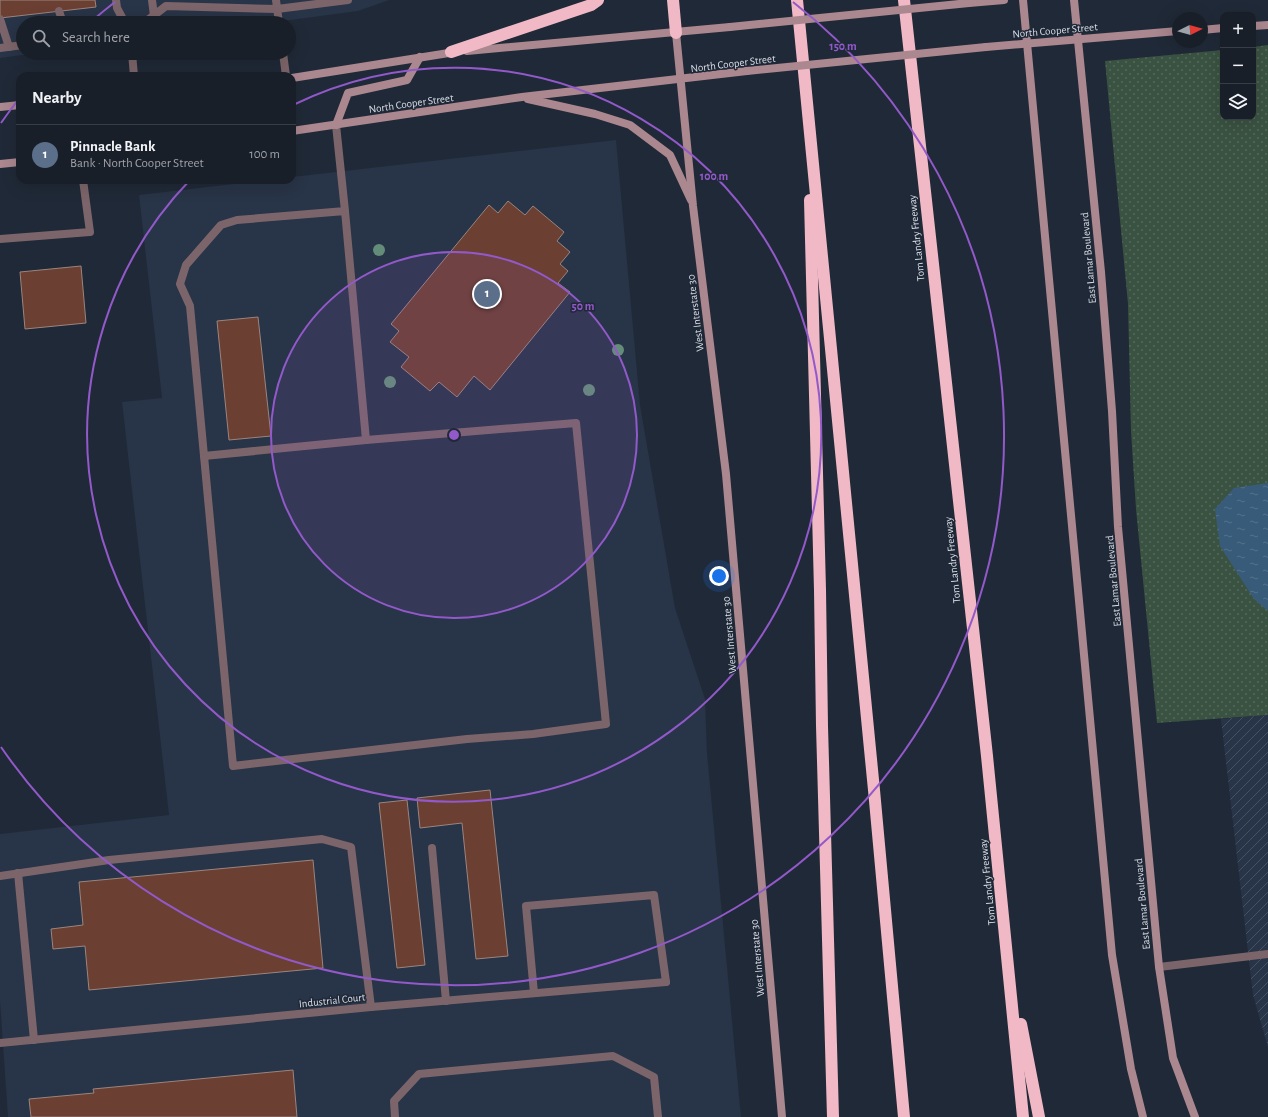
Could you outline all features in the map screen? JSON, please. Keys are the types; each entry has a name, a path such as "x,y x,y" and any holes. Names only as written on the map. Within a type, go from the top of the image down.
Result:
{"highway":[{"path":"451,52 591,5 598,0"},
{"path":"673,0 676,33"},
{"path":"797,0 874,790 904,1117"},
{"name":"Tom Landry Freeway","path":"904,0 987,756 1023,1117"},
{"path":"806,87 833,1117"},
{"path":"1007,949 1039,1117"}],"main road":[{"path":"296,77 451,52 676,33 1004,0"},
{"path":"1023,0 1112,955 1131,1069 1143,1117"},
{"name":"East Lamar Boulevard","path":"1074,0 1101,272 1112,411 1118,528 1159,966 1173,1058 1195,1117"},
{"path":"1256,26 1268,25"},
{"path":"1208,29 1220,28"},
{"name":"North Cooper Street","path":"296,130 522,98 747,71 1077,38 1172,31"},
{"name":"West Interstate 30","path":"676,33 693,206 726,474 782,1117"},
{"path":"336,125 348,93 406,80 420,57"},
{"path":"522,98 595,114 630,125 670,155 693,206"},
{"path":"0,107 16,105"},
{"path":"0,164 16,162"}],"street":[{"path":"116,0 117,8 121,16"},
{"path":"152,0 154,16"},
{"path":"276,0 278,16"},
{"path":"154,16 166,6 183,3 277,9 348,0"},
{"path":"59,11 61,16"},
{"path":"0,19 9,47"},
{"path":"0,48 16,46"},
{"path":"133,60 134,72"},
{"path":"284,60 285,72"},
{"path":"336,125 366,440"},
{"path":"0,239 90,232 84,184"},
{"path":"204,456 366,440 576,423 606,724 533,734 467,739 233,766 204,456 190,306 180,284 186,265 221,225 237,220 345,211"},
{"path":"0,876 109,860 322,839 350,847 372,1007"},
{"path":"432,848 446,1001"},
{"path":"18,873 34,1040"},
{"name":"Industrial Court","path":"0,1044 372,1007 666,982 654,894 526,906 534,993"},
{"path":"1159,966 1268,954"},
{"path":"395,1117 394,1100 419,1074 613,1056 654,1077 658,1117"}],"shaded area":[{"path":"0,0 389,0 358,11 296,19 296,16 16,16 16,56 0,58"},
{"path":"616,140 640,405 675,608 705,699 707,753 741,1117 8,1117 0,1001 0,834 169,815 122,402 162,398 139,195 234,184 296,184 296,177"},
{"path":"1268,715 1268,1047 1253,995 1221,719"}],"green space":[{"path":"1268,45 1268,715 1157,723 1136,509 1131,431 1128,304 1105,61 1220,50 1220,120 1256,120 1256,47"}],"water":[{"path":"1268,483 1268,611 1254,599 1220,546 1215,509 1234,488"}],"building":[{"path":"0,0 95,0 96,7 0,18"},
{"path":"508,201 525,215 533,206 564,232 557,241 570,252 560,264 568,271 558,283 570,292 490,390 474,376 457,397 439,382 430,391 401,367 409,357 390,342 399,331 391,324 489,205 498,213"},
{"path":"81,266 86,323 25,329 20,272"},
{"path":"258,317 271,436 229,440 217,321"},
{"path":"490,790 508,956 476,959 462,823 420,828 417,798"},
{"path":"407,800 425,965 397,968 379,803"},
{"path":"313,860 323,968 89,990 85,946 53,949 51,929 83,925 79,882"},
{"path":"293,1070 297,1117 31,1117 29,1099 94,1093 93,1089"}],"place":[{"name":"Pinnacle Bank","path":"487,294"}]}
